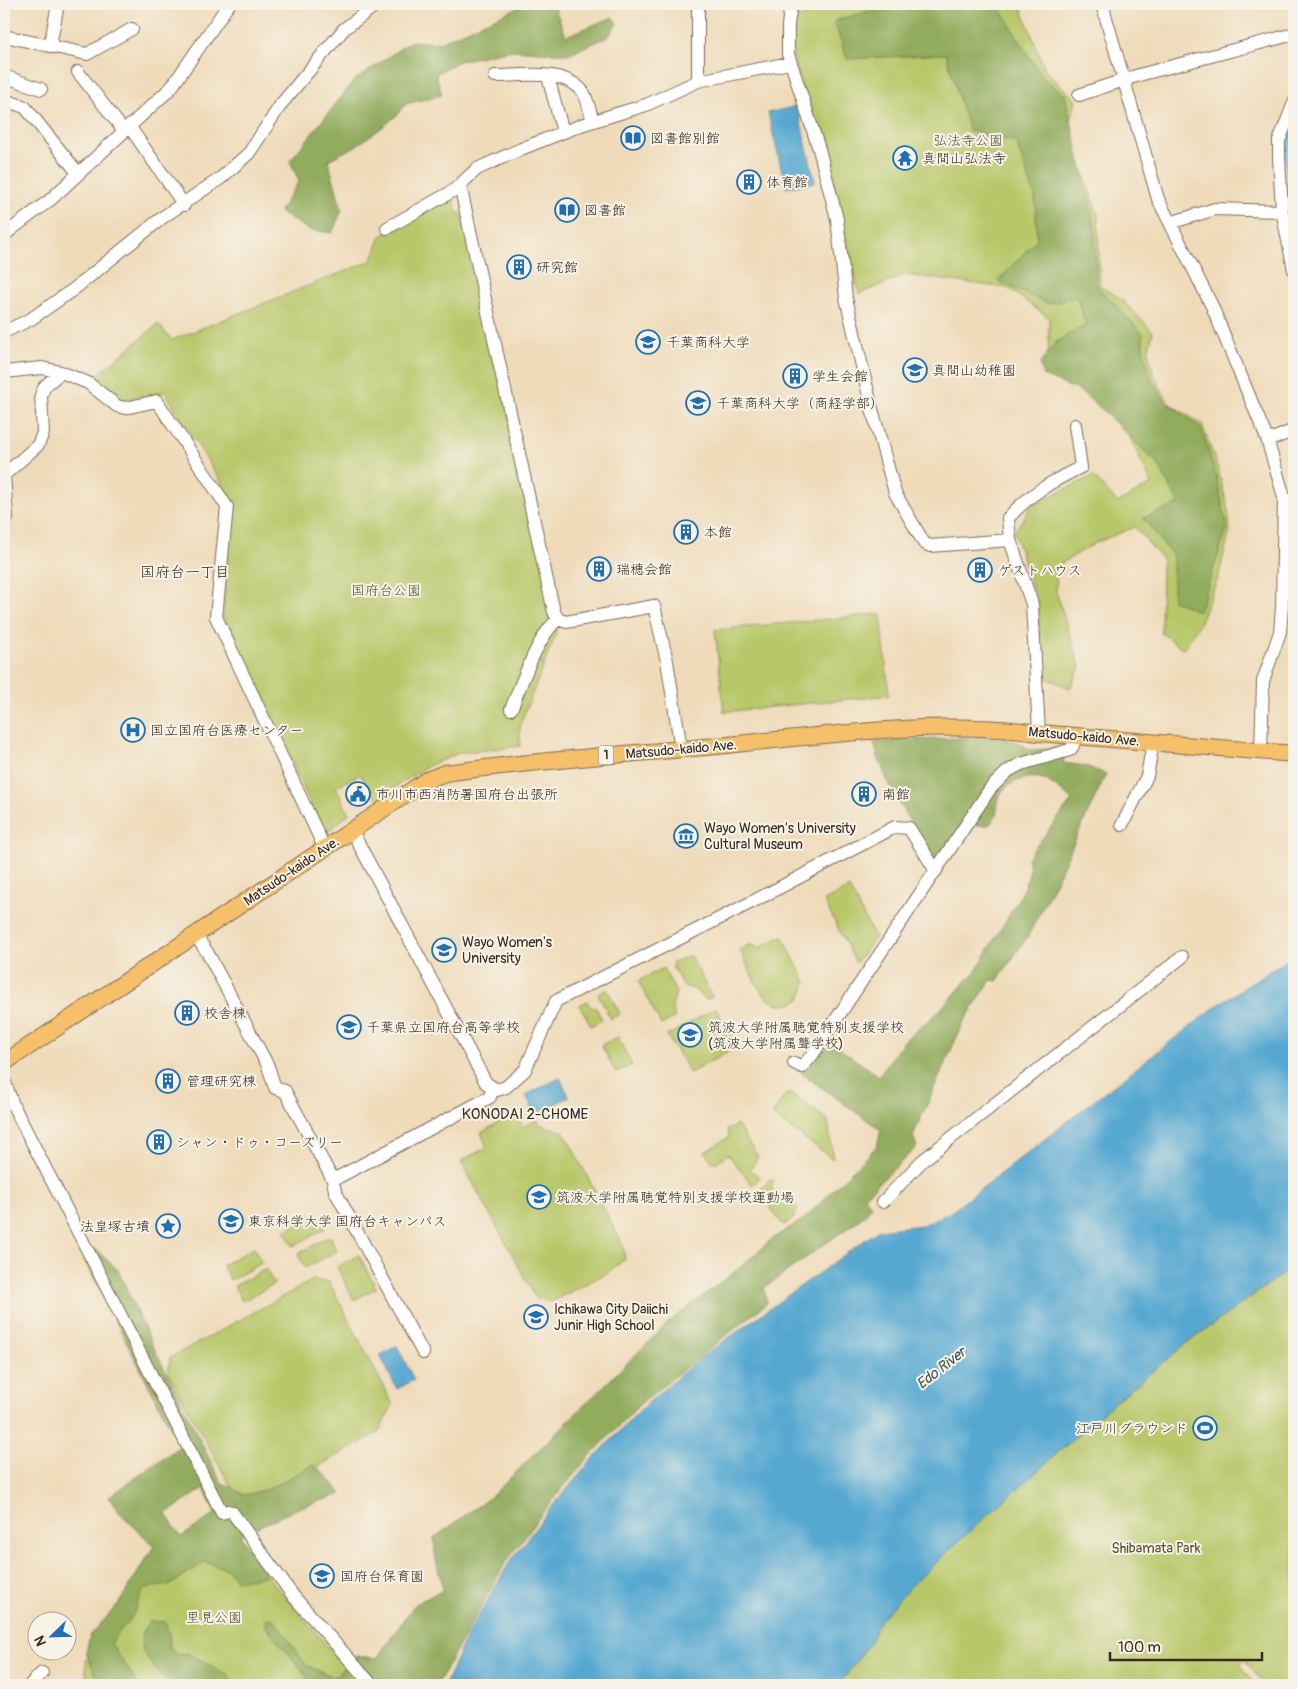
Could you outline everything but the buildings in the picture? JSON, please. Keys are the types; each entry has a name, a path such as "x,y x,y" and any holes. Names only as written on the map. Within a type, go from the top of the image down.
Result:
{"main road":[{"name":"Matsudo-kaido Ave.","path":"4,1063 427,780 445,773 539,762 913,728 995,727 1039,733 1261,753 1294,754"}],"street":[{"path":"50,46 58,4"},
{"path":"4,235 50,200 171,88 229,4"},
{"path":"4,332 31,318 74,289 163,217 184,205 221,178 249,153 282,103 344,29 377,4"},
{"path":"698,4 698,81"},
{"path":"791,4 788,25 790,63 819,149 837,219 846,298 872,409 895,493 924,543 930,546 1010,540"},
{"path":"1102,4 1158,199 1200,278 1268,441 1284,497 1288,607 1263,681 1261,753"},
{"path":"4,36 87,54 132,29"},
{"path":"1079,95 1125,80 1294,34"},
{"path":"388,228 453,191 477,169 563,132 646,105 698,81 790,63"},
{"path":"78,72 127,128 184,205"},
{"path":"4,76 41,89"},
{"path":"495,76 559,77 571,82 584,93 593,121"},
{"path":"548,77 563,132"},
{"path":"4,100 25,107 78,173"},
{"path":"1294,103 1279,141 1282,211 1294,270"},
{"path":"460,184 558,618"},
{"path":"1170,223 1215,209 1282,211"},
{"path":"4,372 42,368 61,372 88,383 117,406 125,408 157,401 227,507 216,618 325,849"},
{"path":"4,520 7,518 4,475 38,445 43,433 41,395 46,386 61,372"},
{"path":"1039,733 1032,604 1010,540 1008,518 1025,500 1051,482 1081,467 1075,425"},
{"path":"1268,441 1294,430"},
{"path":"558,618 566,622 654,606 667,661 681,749"},
{"path":"511,709 535,654 552,624 558,618"},
{"path":"794,1063 802,1066 813,1054 996,783 1008,771 1020,764 1070,750 1073,746 1074,736"},
{"path":"1122,825 1147,776 1153,743"},
{"path":"492,1089 506,1088 525,1070 556,1000 754,901 895,827 909,828 936,871"},
{"path":"333,1180 490,1097 492,1089 480,1071 352,831"},
{"path":"196,936 207,952 268,1066 275,1088 285,1091 333,1180 335,1191 422,1352"},
{"path":"883,1202 922,1161 1182,957"},
{"path":"4,1080 6,1096 222,1513 227,1510 232,1512 294,1597 372,1685"},
{"path":"30,1685 42,1673"}],"green space":[{"path":"526,4 553,4 566,36 613,17 617,23 608,37 568,54 511,50 459,61 436,74 442,95 406,104 396,116 380,129 354,147 328,160 342,210 332,233 309,230 279,212 299,181 290,161 354,81 411,41 438,43"},
{"name":"弘法寺公園","path":"796,4 1020,4 1046,72 1076,100 1069,129 1098,215 1100,286 1121,299 1153,332 1148,352 1155,378 1170,404 1202,424 1217,466 1228,509 1230,530 1218,578 1199,624 1184,649 1161,633 1162,559 1135,527 1097,542 1057,566 1056,592 1080,667 1070,688 1041,676 1038,605 1014,532 1033,504 1093,476 1118,503 1152,484 1126,430 1085,382 1048,365 1049,318 1008,288 905,275 859,294 829,167 795,66 788,22 816,12 795,11"},
{"path":"894,4 997,4 1042,77 1065,95 1094,224 1097,286 1143,334 1143,348 1151,379 1166,402 1201,428 1216,475 1227,528 1199,612 1173,600 1173,556 1143,518 1179,504 1158,464 1095,403 1078,390 1043,376 1040,364 1056,342 1086,325 1077,297 1048,304 998,281 1037,239 1035,196 1016,142 969,131 946,54 847,59 834,21"},
{"name":"国府台公園","path":"453,198 457,213 462,214 556,618 556,634 520,724 520,746 459,753 426,767 377,799 360,774 336,787 349,814 325,834 223,617 232,500 165,392 120,400 95,377 158,324 172,340 371,261 381,236"},
{"path":"881,614 889,695 724,712 715,630"},
{"path":"979,737 1012,740 1029,750 1066,748 1063,763 1085,766 1106,774 1028,936 997,981 991,980 963,1023 913,1136 917,1147 864,1197 872,1206 864,1216 764,1288 767,1303 640,1404 589,1457 546,1508 504,1565 437,1685 311,1685 303,1671 266,1627 264,1618 274,1619 306,1665 333,1678 356,1656 377,1658 415,1604 443,1590 435,1555 434,1538 492,1496 668,1323 738,1269 772,1239 805,1218 877,1146 881,1130 801,1073 827,1040 879,1076 903,1042 935,1015 976,971 1021,895 1030,866 1027,858 1072,800 1043,779 1031,778 1012,783 1006,787 999,797 996,815 989,825 960,825 938,860 932,858 890,786 874,742"},
{"path":"849,888 875,938 856,963 824,901"},
{"path":"782,936 806,982 800,999 788,1004 778,1004 762,992 755,982 740,950 750,944 759,948"},
{"path":"688,956 691,957 712,997 706,1000 694,989 683,986 672,966 673,963"},
{"path":"663,968 676,992 672,1007 675,1017 661,1025 638,981"},
{"path":"607,989 620,1014 611,1019 598,994"},
{"path":"587,1001 590,1007 596,1008 602,1020 591,1026 580,1005"},
{"path":"716,1008 737,1047 690,1073 667,1036"},
{"path":"618,1037 632,1065 616,1073 601,1045"},
{"path":"786,1094 792,1094 828,1120 833,1159 772,1115"},
{"name":"筑波大学附属聴覚特別支援学校運動場","path":"515,1113 523,1127 537,1120 539,1124 564,1132 623,1245 625,1259 607,1273 551,1302 536,1298 461,1161 487,1147 481,1133"},
{"path":"737,1125 758,1157 750,1169 760,1178 752,1185 728,1154 714,1164 705,1152 729,1137 727,1130"},
{"path":"771,1178 774,1181 770,1188 798,1208 793,1219 783,1225 759,1192"},
{"path":"317,1214 325,1229 293,1246 285,1231"},
{"path":"330,1236 337,1251 305,1268 298,1254"},
{"path":"94,1248 118,1270 147,1334 221,1482 245,1495 268,1489 313,1465 324,1473 342,1494 301,1507 240,1535 265,1576 237,1581 227,1569 205,1562 170,1585 145,1588 133,1615 111,1645 132,1674 137,1685 100,1685 86,1652 90,1636 119,1603 154,1546 119,1512 109,1497 180,1446 84,1259","holes":["204,1488 215,1514 181,1537 166,1514"]},
{"path":"254,1248 262,1263 230,1280 222,1265"},
{"path":"359,1255 376,1288 354,1300 337,1267"},
{"name":"Shibamata Park","path":"1294,1266 1294,1675 1279,1685 1264,1685 1245,1660 1240,1664 1255,1685 839,1685 869,1644 880,1620 911,1586 960,1540 1116,1401 1187,1343"},
{"path":"266,1269 274,1284 242,1301 234,1286"},
{"path":"313,1280 329,1282 393,1405 378,1433 260,1499 234,1492 168,1373 170,1358"},
{"name":"里見公園","path":"223,1525 361,1685 86,1685 86,1661 109,1619 121,1606"},
{"path":"149,1621 165,1622 169,1634 170,1648 177,1655 187,1653 229,1675 233,1685 171,1685 151,1664 142,1648 143,1631"}],"water":[{"path":"797,106 815,182 786,188 768,113"},
{"path":"1294,116 1294,242 1289,211 1284,143"},
{"name":"Edo River","path":"1294,955 1294,1266 1187,1343 1116,1401 960,1540 911,1586 880,1620 869,1644 839,1685 445,1685 466,1637 508,1565 549,1510 592,1460 643,1407 698,1360 879,1230 923,1225 951,1212 1219,1004"},
{"path":"560,1078 569,1097 535,1114 526,1095"},
{"path":"397,1346 414,1380 397,1389 380,1355"}],"place":[{"name":"図書館別館","path":"633,138"},
{"name":"真間山弘法寺","path":"905,158"},
{"name":"体育館","path":"749,182"},
{"name":"図書館","path":"567,210"},
{"name":"研究館","path":"519,267"},
{"name":"千葉商科大学","path":"648,342"},
{"name":"真間山幼稚園","path":"915,370"},
{"name":"学生会館","path":"795,376"},
{"name":"千葉商科大学（商経学部）","path":"698,403"},
{"name":"本館","path":"686,532"},
{"name":"瑞穂会館","path":"599,569"},
{"name":"ゲストハウス","path":"980,570"},
{"name":"国立国府台医療センター","path":"133,730"},
{"name":"市川市西消防署国府台出張所","path":"358,794"},
{"name":"南館","path":"864,794"},
{"name":"Wayo Women's University Cultural Museum","path":"686,836"},
{"name":"Wayo Women's University","path":"444,950"},
{"name":"校舎棟","path":"187,1013"},
{"name":"千葉県立国府台高等学校","path":"349,1027"},
{"name":"筑波大学附属聴覚特別支援学校 (筑波大学附属聾学校)","path":"690,1035"},
{"name":"管理研究棟","path":"168,1081"},
{"name":"シャン・ドゥ・コーズリー","path":"159,1142"},
{"name":"筑波大学附属聴覚特別支援学校運動場","path":"539,1197"},
{"name":"東京科学大学 国府台キャンパス","path":"231,1221"},
{"name":"法皇塚古墳","path":"168,1226"},
{"name":"Ichikawa City Daiichi Junir High School","path":"536,1317"},
{"name":"江戸川グラウンド","path":"1205,1428"},
{"name":"国府台保育園","path":"322,1576"}],"district":[{"name":"国府台一丁目","path":"185,572"},
{"name":"KONODAI 2-CHOME","path":"525,1114"}]}
